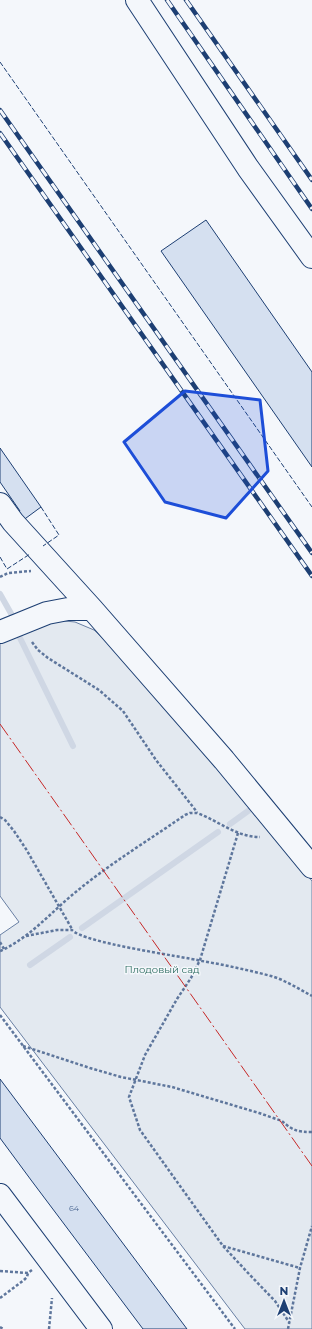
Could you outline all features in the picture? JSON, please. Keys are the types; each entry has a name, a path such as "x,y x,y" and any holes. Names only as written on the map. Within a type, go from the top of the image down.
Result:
{"lane":[{"path":"138,0 248,168 312,257"},
{"path":"0,504 13,522 54,569 224,760 312,867"},
{"path":"10,628 47,613 68,610 92,610"},
{"path":"0,1195 101,1329"}],"path":[{"path":"0,577 8,573 54,569"},
{"path":"10,628 34,645 43,654 99,690 123,711 156,760 197,813"},
{"path":"0,951 10,947 25,936 59,906 98,875 185,815 197,813 238,833 254,837 284,834"},
{"path":"0,817 5,820 14,831 26,849 75,933 99,941 172,956 200,960 273,977 312,996"},
{"path":"238,833 200,960 191,978 177,999 145,1055 129,1097 140,1130 223,1246 275,1301 289,1322"},
{"path":"25,936 57,930 72,930"},
{"path":"0,942 4,949"},
{"path":"0,1015 235,1329"},
{"path":"23,1046 121,1077 179,1089 260,1113 282,1121 290,1128 299,1132 312,1132"},
{"path":"288,1329 300,1268 312,1226"},
{"path":"223,1246 300,1268"},
{"path":"0,1298 24,1280 28,1273 48,1259"},
{"path":"0,1271 28,1273"},
{"path":"48,1329 52,1298 69,1286"}],"highlighted area":[{"path":"185,391 260,400 268,471 226,518 165,502 124,442"}],"green space":[{"name":"Плодовый сад","path":"55,620 75,622 94,630 118,652 312,881 312,1329 245,1329 0,1007 0,935 19,922 0,896 0,641"}],"building":[{"path":"206,220 312,372 312,467 161,251"},
{"path":"0,448 41,507 22,521 17,513 20,511 0,482"},
{"path":"0,1079 187,1329 143,1329 31,1180 0,1138"}],"waterway":[{"path":"0,594 13,617"},
{"path":"20,638 73,746"},
{"path":"230,824 248,811"},
{"path":"82,928 218,832"},
{"path":"30,965 70,937"}],"railway":[{"path":"167,0 312,209"},
{"path":"186,0 312,180"},
{"path":"0,110 312,553"},
{"path":"0,133 312,576"}],"fence":[{"path":"0,62 312,507"},
{"path":"41,507 59,535 43,546"},
{"path":"0,557 7,569 30,554"}],"power":[{"path":"0,724 312,1166"}]}
